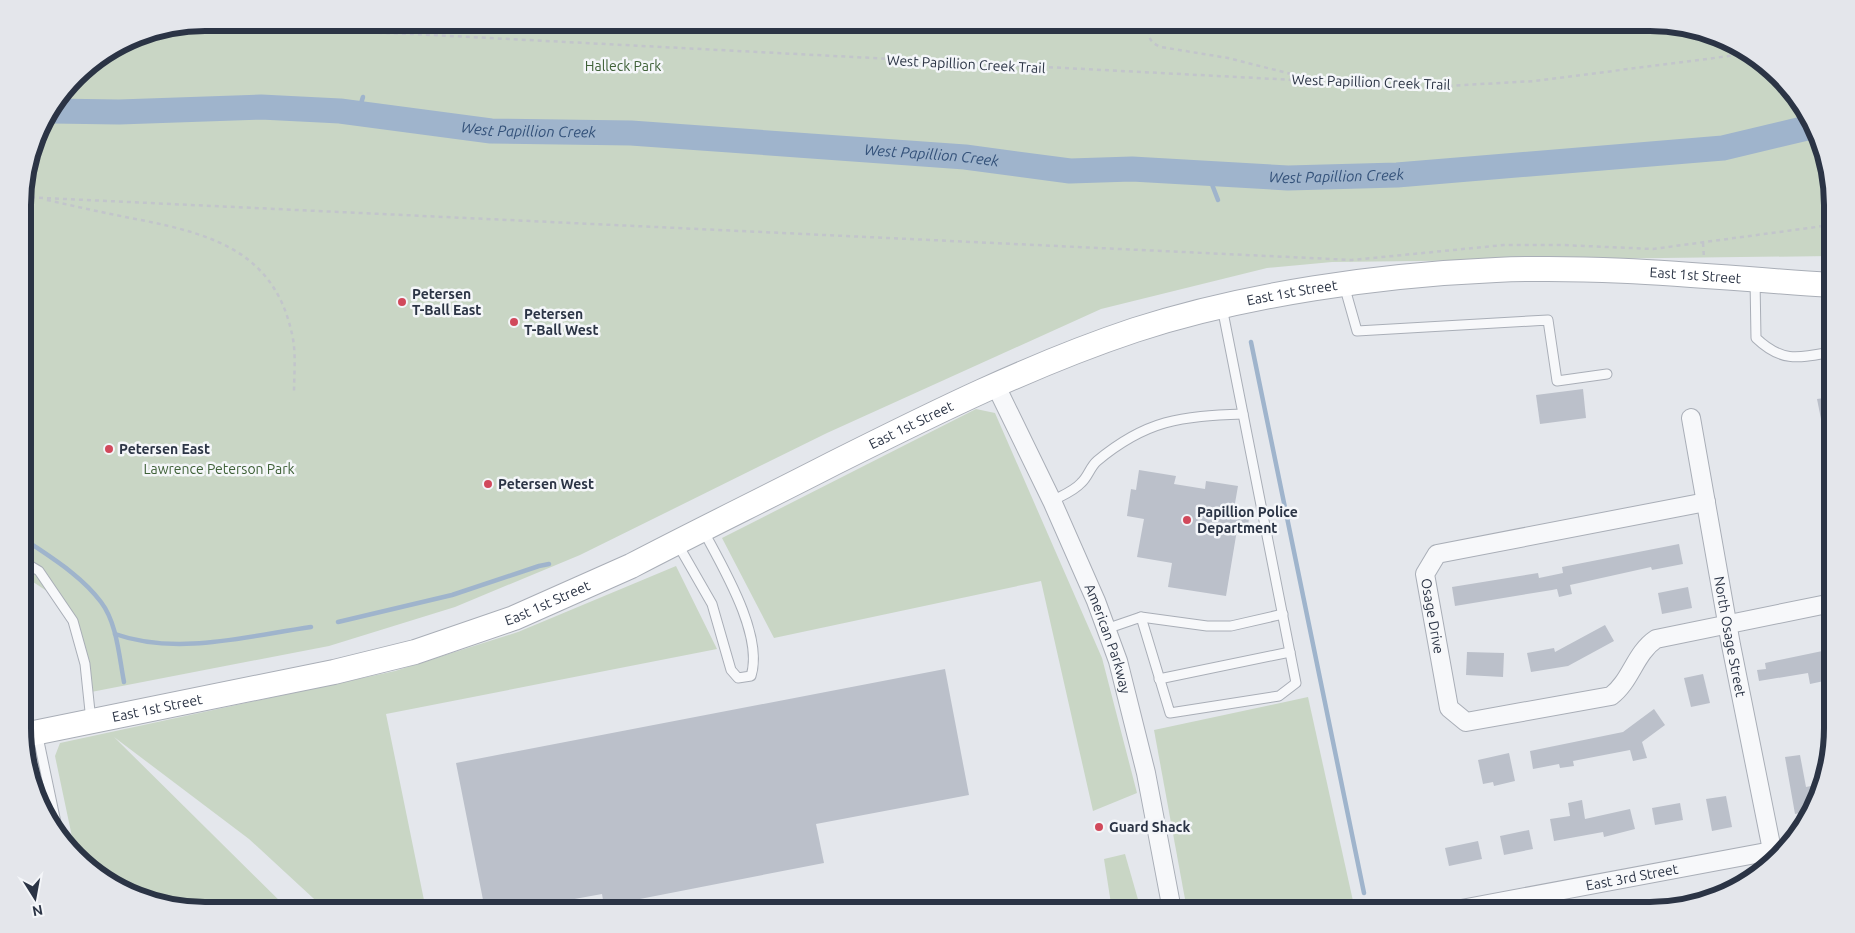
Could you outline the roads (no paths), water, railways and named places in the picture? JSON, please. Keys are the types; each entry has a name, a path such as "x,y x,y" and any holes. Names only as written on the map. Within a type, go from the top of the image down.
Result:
{"main road":[{"name":"East 1st Street","path":"31,733 334,672 415,652 514,618 580,591 995,384 1135,330 1222,307 1344,284 1403,277 1523,270 1647,272 1824,285"}],"street":[{"name":"American Parkway","path":"995,384 1052,501 1118,661 1146,773 1170,901"},
{"name":"North Osage Street","path":"1691,418 1728,623 1773,850"},
{"name":"Osage Drive","path":"1706,502 1437,554 1425,574 1449,708 1466,722 1611,696 1622,687 1646,646 1658,639 1728,623"},
{"path":"1728,623 1824,605"},
{"name":"East 3rd Street","path":"1528,901 1770,853"}],"lane":[{"path":"1754,280 1756,338 1768,349 1785,358 1824,353"},
{"path":"1344,284 1357,331 1548,320 1557,381 1607,374"},
{"path":"1141,617 1170,713 1279,696 1296,683 1222,307"},
{"path":"1052,501 1081,483 1095,463 1126,438 1170,420 1200,416 1243,414"},
{"path":"676,542 712,604 731,670 738,678 750,676 754,664 744,608 703,530"},
{"path":"31,566 39,571 73,621 85,664 91,722"},
{"path":"1106,629 1141,617 1207,626 1232,626 1283,614"},
{"path":"1159,678 1290,652"},
{"path":"32,736 51,809"}],"waterway":[{"path":"358,113 363,97"},
{"name":"West Papillion Creek","path":"59,111 119,112 261,107 340,111 491,131 631,133 965,157 1070,171 1132,169 1288,178 1397,175 1723,148 1806,128"},
{"path":"1208,174 1218,200"},
{"path":"1251,342 1364,893"},
{"path":"31,544 75,575 101,602 114,630 124,682"},
{"path":"338,622 452,595 549,564"},
{"path":"115,634 139,640 188,644 238,639 311,627"}],"place":[{"name":"Petersen T-Ball East","path":"402,302"},
{"name":"Petersen T-Ball West","path":"514,322"},
{"name":"Petersen East","path":"109,449"},
{"name":"Petersen West","path":"488,484"},
{"name":"Papillion Police Department","path":"1187,520"},
{"name":"Guard Shack","path":"1099,827"}],"park label":[{"name":"Halleck Park","path":"623,66"},
{"name":"Lawrence Peterson Park","path":"219,469"}]}
